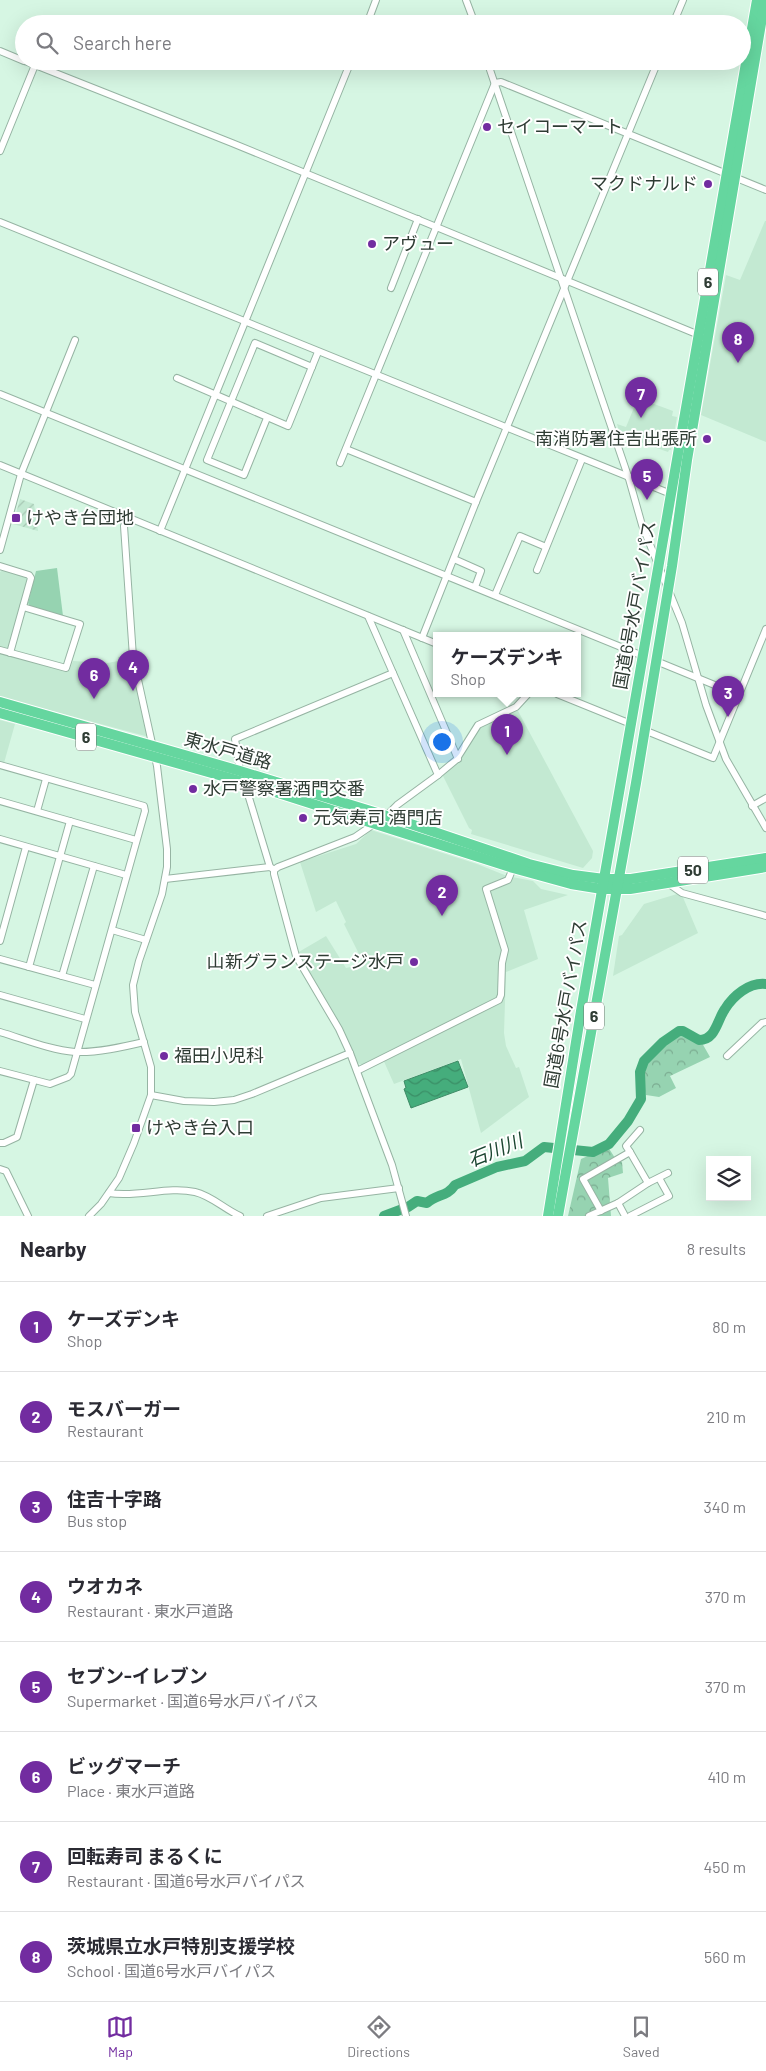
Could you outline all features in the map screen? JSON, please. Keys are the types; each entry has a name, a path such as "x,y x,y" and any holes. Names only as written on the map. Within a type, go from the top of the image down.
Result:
{"highway":[{"name":"国道6号水戸バイパス","path":"751,35 756,0"},
{"name":"国道6号水戸バイパス","path":"548,1216 658,563 699,335 764,17 765,0"},
{"name":"国道6号水戸バイパス","path":"558,1216 619,879 668,588 746,70"},
{"name":"東水戸道路","path":"0,702 240,771 387,816 542,867 583,876 619,879"},
{"name":"東水戸道路","path":"0,712 247,783 513,868 554,880 602,890"},
{"name":"50","path":"619,879 766,858"},
{"name":"50","path":"602,890 669,884 766,867"}],"street":[{"path":"370,15 376,0"},
{"path":"466,0 472,15"},
{"path":"677,15 683,0"},
{"path":"0,51 15,57"},
{"path":"0,151 33,70"},
{"path":"47,70 418,219 565,282 699,335"},
{"path":"160,531 347,70"},
{"path":"490,70 565,282 629,478 642,525 682,624 720,743 734,775 766,828"},
{"path":"422,638 476,502 508,428 565,282 654,70"},
{"path":"495,83 501,82 766,190"},
{"path":"340,463 495,83"},
{"path":"391,288 418,219"},
{"path":"0,222 671,494"},
{"path":"0,550 21,474 75,340"},
{"path":"267,418 244,475 207,460 255,343 312,367"},
{"path":"177,378 288,426 318,352"},
{"path":"0,394 643,656"},
{"path":"346,449 476,502"},
{"path":"537,570 582,459"},
{"path":"0,465 433,642"},
{"path":"89,1216 108,1193 125,1165 151,1095 151,1067 132,996 135,974 160,901 165,879 167,849 155,757 133,657 124,526 127,518"},
{"path":"495,595 520,536 546,547"},
{"path":"454,559 482,571 475,587"},
{"path":"0,566 29,575 31,578 10,653"},
{"path":"0,650 66,668 80,624 23,607"},
{"path":"368,616 438,774"},
{"path":"644,730 713,758 766,629"},
{"path":"403,630 458,758"},
{"path":"656,661 739,695"},
{"path":"240,771 235,738 394,674"},
{"path":"165,879 274,868 355,837 387,816 397,805 446,770 458,758 478,725 516,707 525,697"},
{"path":"564,697 632,724"},
{"path":"0,765 144,806 145,811 77,1052 68,1077 50,1084 0,1071"},
{"path":"37,812 46,779"},
{"path":"247,783 247,791 274,868 284,917 296,956 339,1029 350,1053 400,1188 404,1210"},
{"path":"752,806 766,798"},
{"path":"0,801 136,840"},
{"path":"29,967 70,821"},
{"path":"0,839 126,875"},
{"path":"0,941 26,847"},
{"path":"62,976 94,866"},
{"path":"357,1071 499,1000 505,950 486,889 508,880 513,868"},
{"path":"669,884 682,892 766,916"},
{"path":"112,930 146,940"},
{"path":"0,959 95,985"},
{"path":"0,995 86,1019"},
{"path":"727,1056 762,1023 766,1022"},
{"path":"0,1032 58,1049 77,1052 88,1052 144,1042"},
{"path":"151,1095 184,1101 214,1102 234,1100 350,1053"},
{"path":"0,1142 4,1144 17,1137 34,1080"},
{"path":"640,1130 626,1146 648,1183"},
{"path":"601,1211 584,1179 630,1152"},
{"path":"0,1169 6,1171 28,1216"},
{"path":"589,1216 618,1203 648,1183 668,1173"},
{"path":"630,1216 668,1196 659,1178"},
{"path":"267,1216 321,1198 400,1188"},
{"path":"108,1193 119,1195 180,1191 194,1192 219,1203 240,1216"},
{"path":"618,1203 625,1216"}],"shaded area":[{"path":"765,221 766,442 701,415 726,275 740,280"},
{"path":"638,398 673,411 672,416 677,417 671,450 668,452 620,435 617,424 626,427"},
{"path":"20,499 34,504 38,531 13,524"},
{"path":"3,570 25,577 28,580 8,650 0,648 0,572"},
{"path":"0,653 69,671 73,661 90,662 92,666 118,661 118,657 131,655 149,737 0,697"},
{"path":"517,709 593,851 592,858 583,868 471,834 472,830 469,828 443,776 462,758 474,733 484,724"},
{"path":"0,720 15,724 4,763 0,762"},
{"path":"371,830 477,864 507,876 533,881 541,889 568,895 524,910 538,959 506,972 504,1033 506,1046 516,1068 519,1067 529,1097 481,1133 461,1059 394,1084 382,1057 364,1066 356,1062 341,1025 297,953 326,936 346,968 364,964 344,924 346,922 336,901 316,912 300,862 356,844"},
{"path":"677,894 682,895 698,933 613,976 619,936 622,935 644,904"}],"green space":[{"path":"57,568 63,616 30,606 28,603 36,571"},
{"path":"683,1033 702,1043 710,1057 670,1076 676,1088 659,1097 646,1095 642,1073 645,1062 660,1046"},
{"path":"608,1147 615,1158 622,1162 623,1173 608,1178 611,1216 568,1216 581,1159"}],"water":[{"path":"458,1061 468,1087 411,1108 404,1089 406,1088 404,1081"}],"waterway":[{"name":"石川川","path":"384,1216 408,1207 417,1201 427,1203 449,1192 455,1185 497,1167 525,1161 544,1147 593,1152 609,1144 628,1121 641,1099 640,1072 644,1061 663,1042 679,1031 683,1031 699,1040 709,1037 732,999 754,985 766,984"}],"place":[{"name":"セイコーマート","path":"487,127"},
{"name":"マクドナルド","path":"708,184"},
{"name":"アヴュー","path":"372,244"},
{"name":"茨城県立水戸特別支援学校","path":"738,363"},
{"name":"回転寿司 まるくに","path":"641,418"},
{"name":"南消防署住吉出張所","path":"707,439"},
{"name":"セブン-イレブン","path":"647,500"},
{"name":"けやき台団地","path":"16,518"},
{"name":"ウオカネ","path":"133,691"},
{"name":"ビッグマーチ","path":"94,699"},
{"name":"住吉十字路","path":"728,717"},
{"name":"ケーズデンキ","path":"507,755"},
{"name":"水戸警察署酒門交番","path":"193,789"},
{"name":"元気寿司 酒門店","path":"303,818"},
{"name":"モスバーガー","path":"442,916"},
{"name":"山新グランステージ水戸","path":"414,962"},
{"name":"福田小児科","path":"164,1056"},
{"name":"けやき台入口","path":"136,1128"}]}
